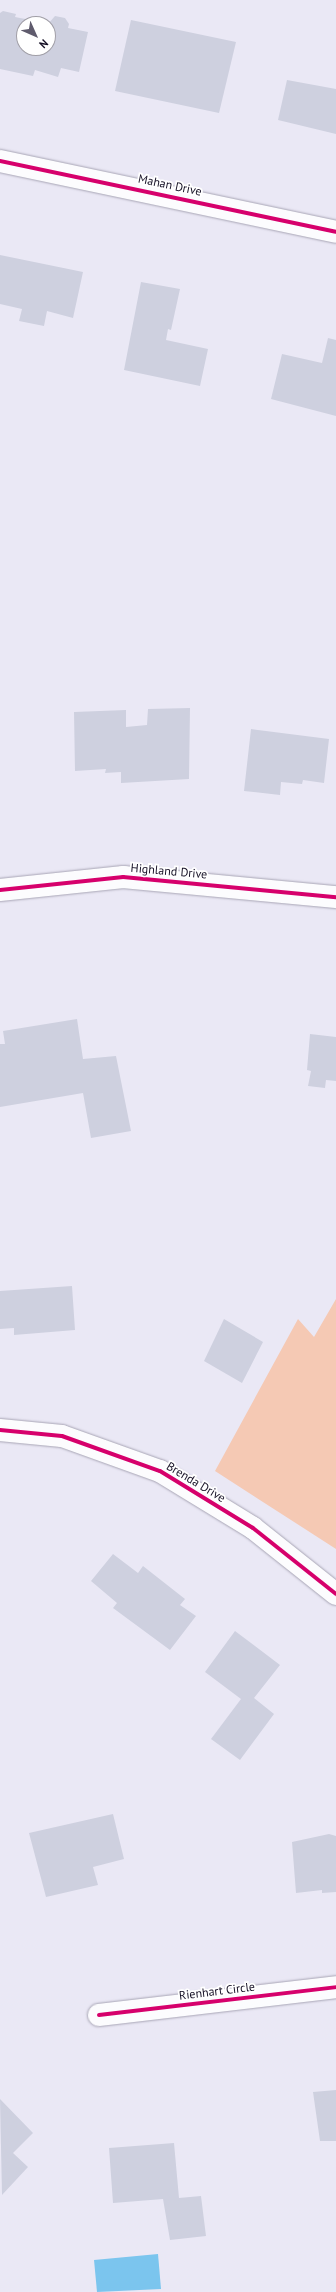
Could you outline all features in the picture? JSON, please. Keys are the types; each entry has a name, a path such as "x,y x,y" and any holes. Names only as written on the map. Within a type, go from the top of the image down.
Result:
{"street":[{"name":"Mahan Drive","path":"0,161 336,232"},
{"name":"Highland Drive","path":"0,890 123,877 336,898"},
{"name":"Brenda Drive","path":"0,1430 62,1436 160,1471 253,1528 336,1594"},
{"name":"Rienhart Circle","path":"99,2015 336,1988"}],"shaded area":[{"path":"336,1299 336,1549 215,1471 298,1319 314,1337"}],"water":[{"path":"158,2254 161,2289 97,2292 94,2260"}],"building":[{"path":"3,11 16,14 16,56 56,56 56,16 65,18 69,24 68,28 88,32 79,72 61,68 58,77 35,70 33,76 0,69 0,13"},
{"path":"131,20 236,42 219,113 115,91"},
{"path":"287,80 336,89 336,134 278,120"},
{"path":"0,255 83,272 73,318 47,311 44,326 19,321 22,309 0,304"},
{"path":"141,282 180,289 171,330 168,329 166,340 208,349 200,386 124,370"},
{"path":"328,338 336,340 336,416 271,399 282,354 322,363"},
{"path":"190,708 189,779 121,783 121,772 105,773 106,769 75,771 74,712 126,710 126,727 147,725 148,709"},
{"path":"251,729 329,739 324,783 303,780 302,784 281,782 280,795 244,791"},
{"path":"77,1019 83,1059 116,1056 131,1131 91,1138 83,1093 0,1107 0,1044 5,1044 3,1031"},
{"path":"310,1034 336,1037 336,1081 326,1080 325,1088 308,1086 311,1071 307,1070"},
{"path":"72,1286 75,1330 14,1335 14,1328 0,1329 0,1291"},
{"path":"224,1319 263,1342 242,1383 204,1361"},
{"path":"113,1554 138,1573 143,1566 185,1599 180,1605 196,1616 170,1650 113,1608 117,1603 91,1581"},
{"path":"235,1631 280,1665 254,1698 274,1714 240,1760 211,1739 241,1699 205,1672"},
{"path":"113,1814 124,1859 93,1867 98,1885 46,1897 29,1833"},
{"path":"329,1834 336,1836 336,1892 322,1893 322,1890 296,1893 292,1842"},
{"path":"336,2090 336,2141 320,2141 313,2092"},
{"path":"0,2099 33,2133 13,2153 28,2167 2,2195"},
{"path":"174,2143 179,2198 201,2196 206,2236 170,2240 163,2199 113,2203 109,2148"}],"cycle path":[{"path":"0,161 336,232"},
{"path":"0,890 123,877 336,897"},
{"path":"0,1430 62,1436 160,1471 253,1528 336,1594"},
{"path":"99,2015 336,1987"}]}
